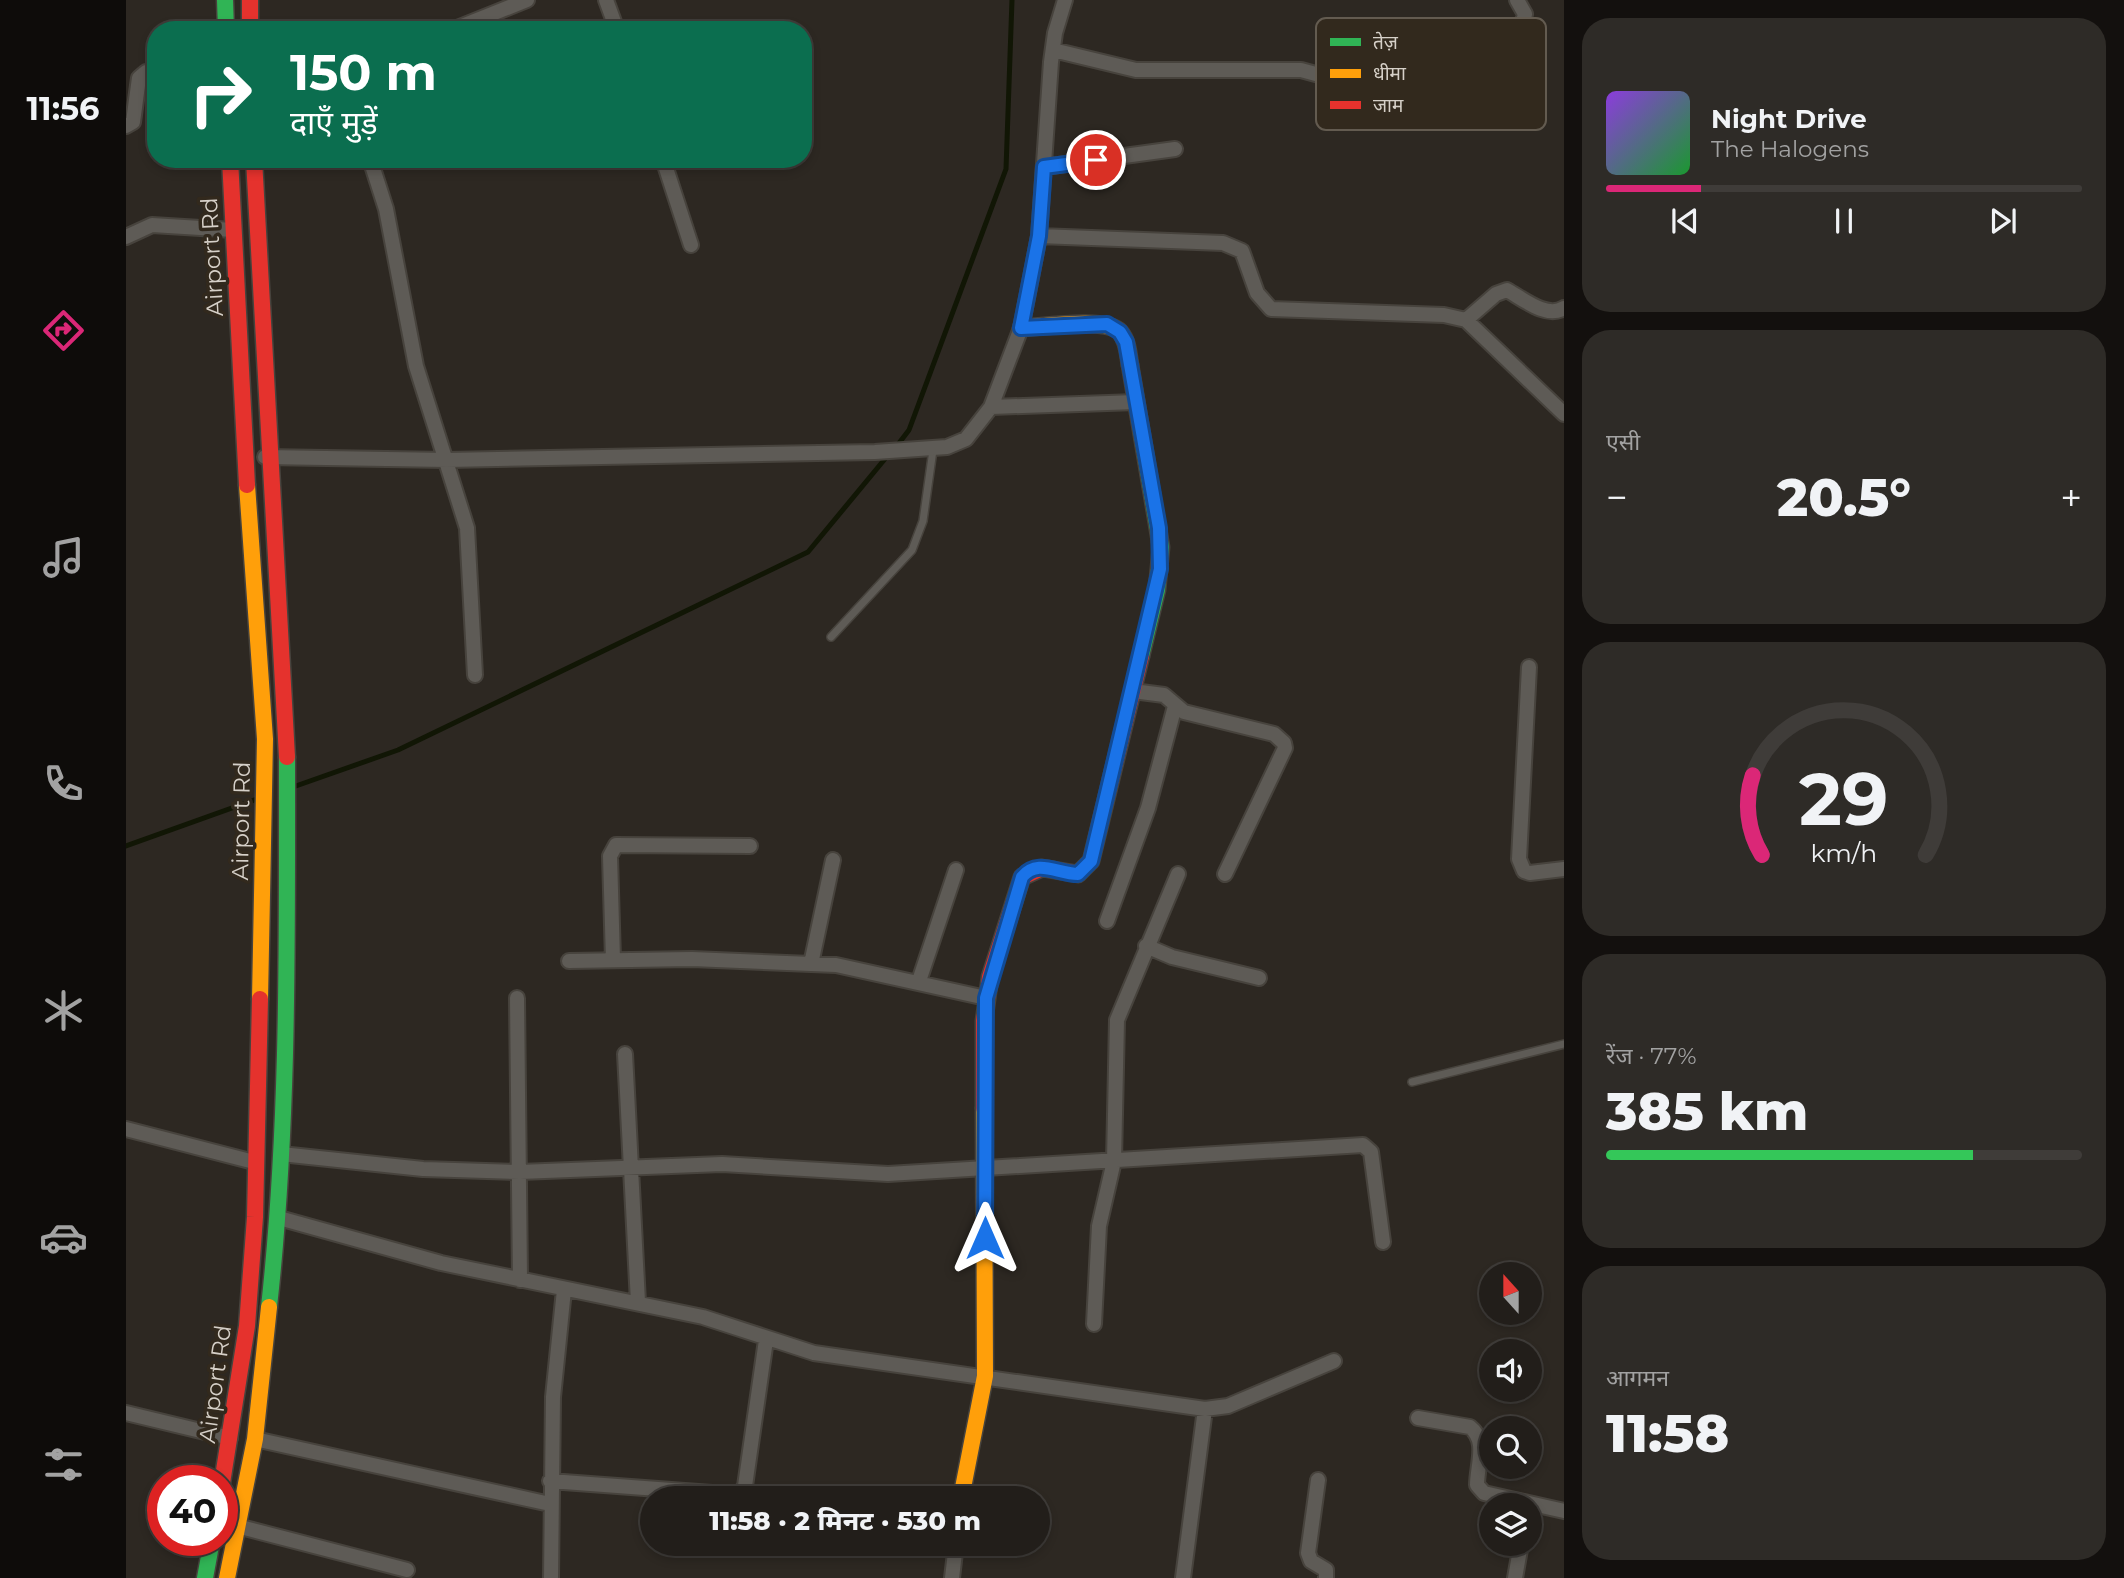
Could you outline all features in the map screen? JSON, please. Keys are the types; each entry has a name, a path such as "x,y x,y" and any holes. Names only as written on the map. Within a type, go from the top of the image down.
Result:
{"main road":[{"path":"225,0 226,21"},
{"path":"250,0 250,21"},
{"name":"Airport Rd","path":"225,1465 247,1326 255,1217 254,1162 265,738 245,456 230,168"},
{"path":"238,1521 255,1438 279,1218 287,997 288,734 254,168"},
{"path":"963,1486 985,1376 986,998 1022,877 1032,867 1039,866 1078,874 1091,861 1157,590 1161,547 1126,342 1113,326 1021,328"},
{"path":"205,1578 209,1556"},
{"path":"227,1578 231,1556"}],"street":[{"path":"474,21 527,0"},
{"path":"606,0 614,21"},
{"path":"245,456 447,460 875,452 933,450 966,439 991,407 1021,328 1039,236 1053,50 1066,0"},
{"path":"1517,0 1525,14 1524,18"},
{"path":"1053,50 1136,70 1301,70 1316,74"},
{"path":"126,126 133,122 139,78 147,72"},
{"path":"1044,167 1175,149"},
{"path":"373,168 387,209 416,366 467,528 475,675"},
{"path":"666,168 691,244"},
{"path":"126,237 152,225 233,230"},
{"path":"1039,236 1223,243 1242,251 1257,293 1271,309 1444,315 1466,320 1564,414"},
{"path":"1466,320 1496,294 1507,290 1544,310 1555,312 1564,308"},
{"path":"991,407 1136,402"},
{"path":"1529,667 1519,859 1524,871 1530,873 1564,869"},
{"path":"1133,691 1164,695 1184,712 1275,734 1284,743 1285,748 1225,874"},
{"path":"1108,921 1148,808 1175,706"},
{"path":"613,960 610,856 616,845 750,846"},
{"path":"811,964 833,860"},
{"path":"919,981 956,870"},
{"path":"1094,1324 1099,1226 1114,1161 1117,1020 1178,874"},
{"path":"1146,946 1172,957 1259,978"},
{"path":"569,961 692,959 849,967 986,998"},
{"path":"517,998 520,1280"},
{"path":"625,1054 638,1302"},
{"path":"126,1129 254,1162"},
{"path":"281,1154 395,1167 520,1172 745,1164 888,1174 1363,1145 1371,1152 1382,1242"},
{"path":"279,1218 441,1263 703,1317 766,1340 850,1359 1205,1409 1228,1406 1334,1361"},
{"path":"551,1578 550,1480 556,1347 564,1290"},
{"path":"550,1480 739,1494 745,1486 766,1340"},
{"path":"1183,1578 1205,1409"},
{"path":"126,1413 230,1438"},
{"path":"1418,1418 1470,1427 1475,1431 1480,1448 1477,1480 1480,1490 1490,1493"},
{"path":"255,1438 550,1504"},
{"path":"1318,1480 1308,1553 1311,1560 1326,1570 1326,1578"},
{"path":"1542,1507 1564,1511"},
{"path":"238,1526 408,1570"},
{"path":"952,1578 955,1556"},
{"path":"1515,1578 1519,1556"}],"lane":[{"path":"831,637 912,551 923,521 933,450"},
{"path":"1412,1082 1564,1044"}],"waterway":[{"path":"896,447 909,430 1006,169 1012,0"},
{"path":"293,787 398,750 808,552 889,454"},
{"path":"126,846 257,799"}],"traffic: fast":[{"path":"225,0 226,21"},
{"path":"1130,365 1161,547 1157,590 1141,656"},
{"path":"269,1307 276,1239 283,1102 287,964 287,757"},
{"path":"205,1578 209,1556"}],"traffic: slow":[{"path":"1021,328 1088,324 1113,327 1125,339 1130,365"},
{"path":"247,485 265,739 260,999"},
{"path":"963,1486 985,1376 984,1108"},
{"path":"227,1578 255,1439 269,1307"}],"traffic: jam":[{"path":"250,0 250,21"},
{"path":"230,168 247,485"},
{"path":"254,168 287,757"},
{"path":"984,1108 984,1021 990,977 1022,877 1042,868 1078,874 1091,861 1141,656"},
{"path":"225,1465 247,1326 255,1217 260,999"}],"route":[{"path":"985,1238 984,1021 990,977 1022,877 1027,871 1039,866 1078,874 1086,869 1091,861 1160,569 1159,528 1126,342 1120,332 1107,324 1021,328 1039,236 1044,167 1096,160"}]}
